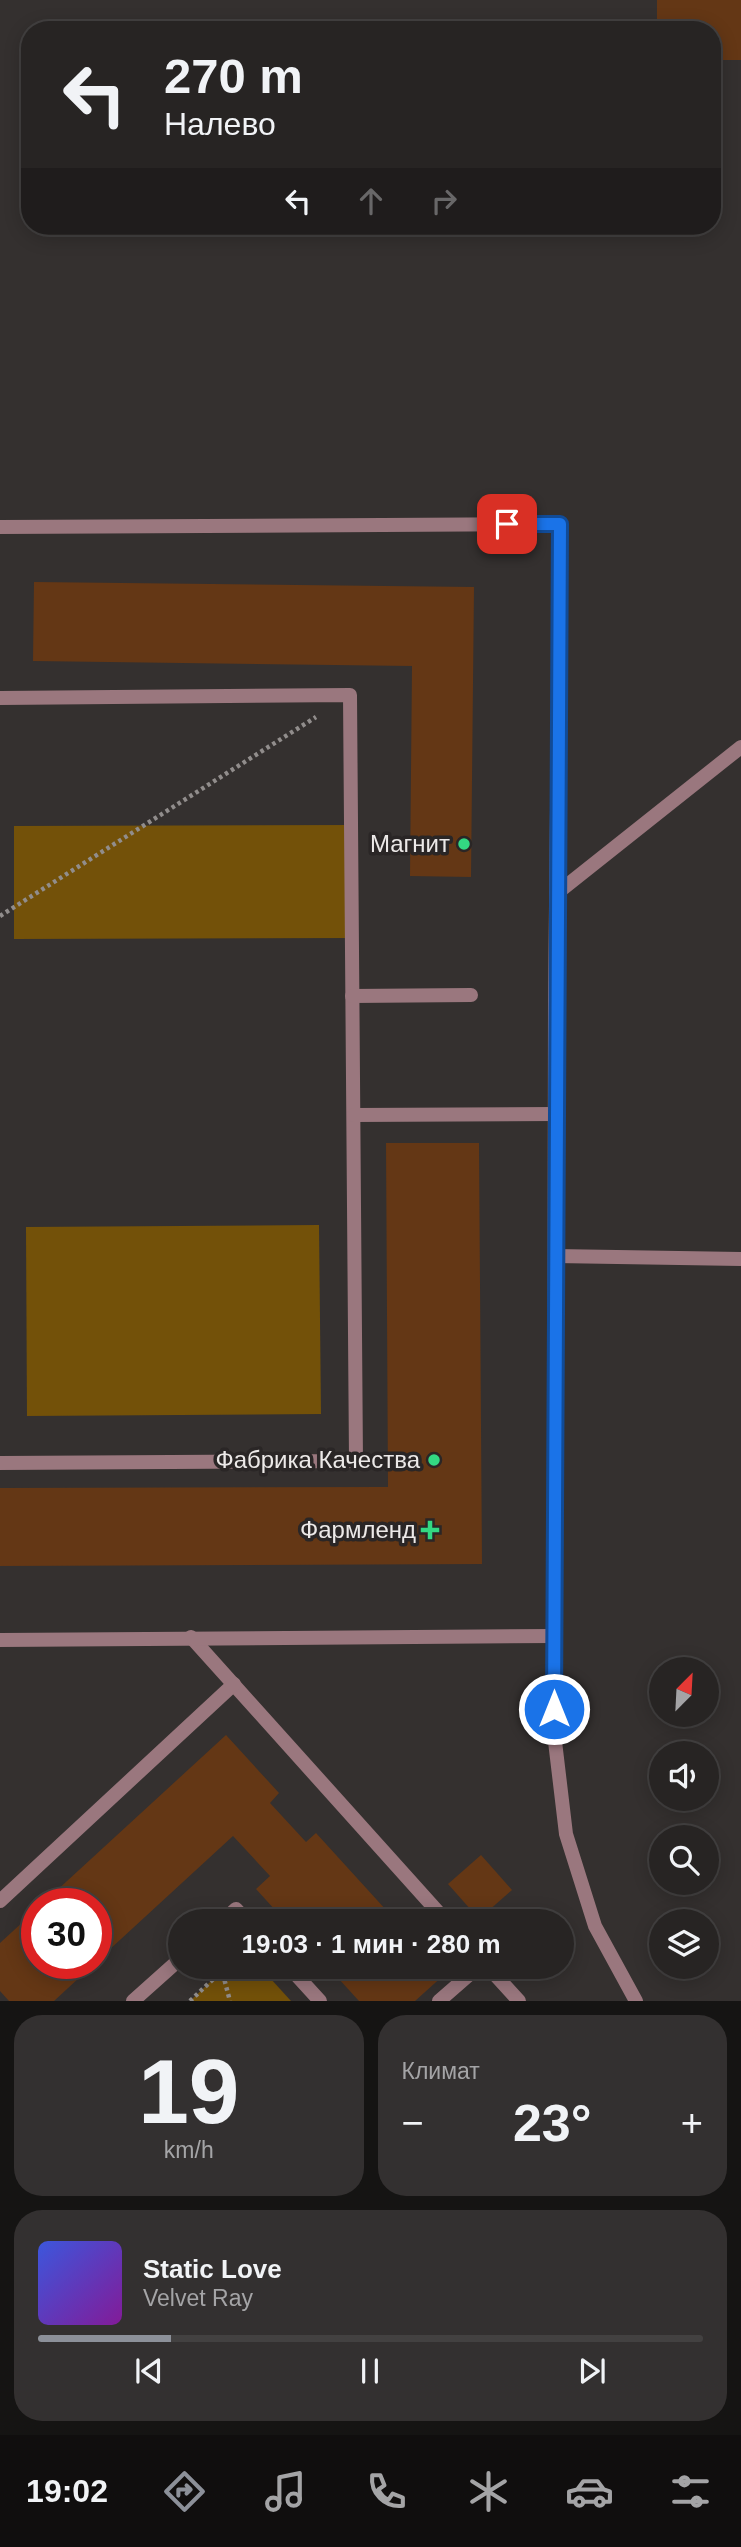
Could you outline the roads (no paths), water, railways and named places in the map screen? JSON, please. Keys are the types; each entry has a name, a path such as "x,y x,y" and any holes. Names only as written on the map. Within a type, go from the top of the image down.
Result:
{"street":[{"path":"0,527 560,524 556,894 554,1733 566,1834 595,1926 636,2001"},
{"path":"0,698 350,695 356,1461 0,1463"},
{"path":"556,894 741,747"},
{"path":"352,996 471,995"},
{"path":"354,1115 555,1114"},
{"path":"555,1256 741,1259"},
{"path":"0,1640 554,1636"},
{"path":"191,1637 435,1909"},
{"path":"0,1901 234,1684"},
{"path":"133,2001 168,1970"},
{"path":"300,1979 320,2001"},
{"path":"439,2001 464,1979"},
{"path":"499,1979 519,2001"}],"place":[{"name":"Магнит","path":"464,844"},
{"name":"Фабрика Качества","path":"434,1460"},
{"name":"Фармленд","path":"430,1530"}]}
